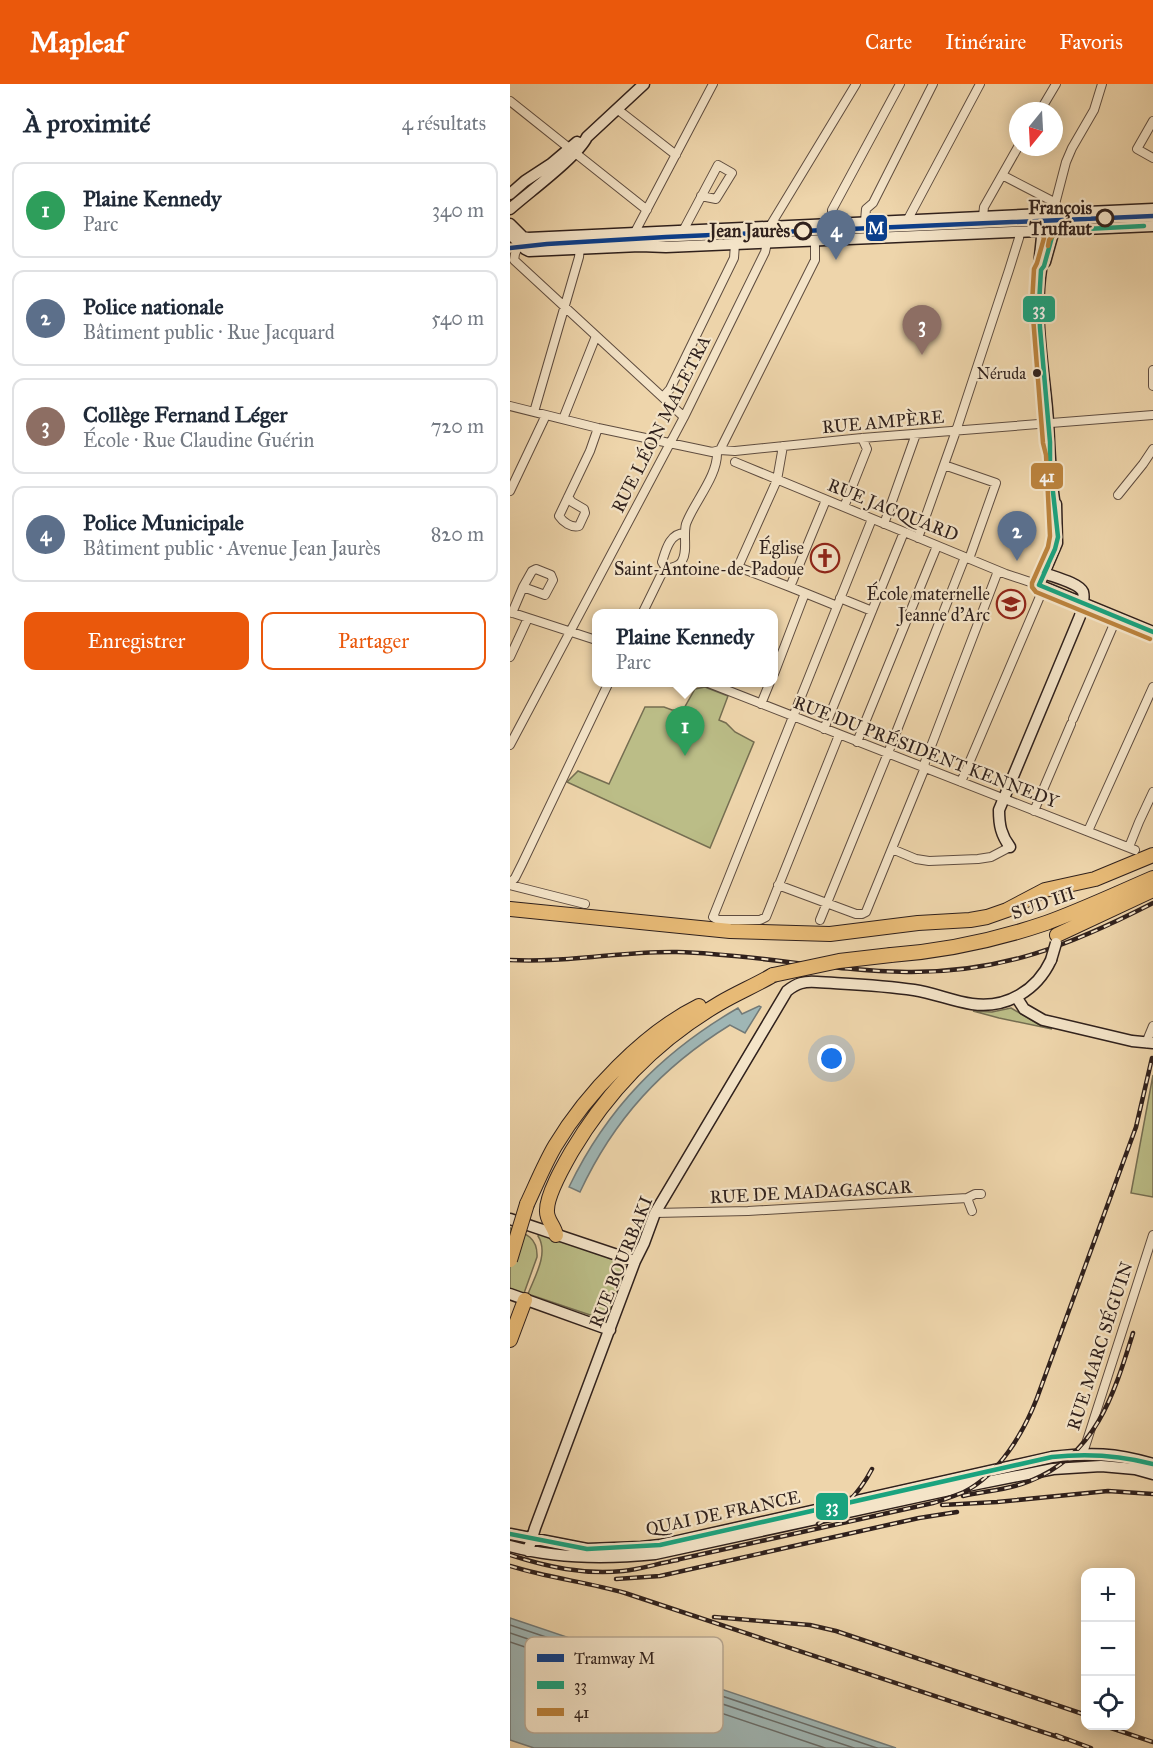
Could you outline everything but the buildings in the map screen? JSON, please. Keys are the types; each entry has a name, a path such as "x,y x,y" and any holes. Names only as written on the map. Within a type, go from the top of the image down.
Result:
{"highway":[{"path":"510,909 730,931 830,934 987,917 1045,891 1095,879 1153,855"},
{"name":"SUD III","path":"773,975 839,962 941,950 1005,935 1046,923 1153,878"},
{"path":"1056,939 1153,890"},
{"path":"556,1235 548,1216 548,1204 564,1164 600,1108 657,1046 721,1002 773,975"},
{"path":"510,1260 527,1204 556,1146 576,1114 608,1076 647,1041 690,1011 773,975"},
{"path":"510,1340 525,1300"}],"main road":[{"path":"510,194 525,181 585,142 587,137 644,84"},
{"path":"510,209 572,150"},
{"path":"510,234 521,240 684,229 983,216 1054,208 1153,209"},
{"path":"510,224 529,251 1153,226"},
{"path":"681,246 684,229"},
{"path":"1048,231 1052,237 1041,270 1038,304 1057,543 1044,573 1042,586 1153,632"},
{"path":"1010,847 1002,836 999,810 1083,604 1083,594 1079,588 1044,573"},
{"path":"1056,939 1051,960 1040,978 1017,998 1024,1009 1043,1020 1150,1043"},
{"name":"RUE BOURBAKI","path":"528,1551 635,1261 655,1213 787,991 807,981 916,990 978,1005 995,1004 1017,998"},
{"path":"510,1219 635,1261"},
{"path":"510,1294 610,1330"},
{"path":"999,1480 1012,1472 1072,1459 1083,1453"},
{"name":"QUAI DE FRANCE","path":"510,1534 587,1549 660,1545 1041,1460 1083,1453 1116,1455 1153,1464"},
{"name":"RUE MARC SÉGUIN","path":"1083,1453 1083,1461 1088,1466"},
{"name":"QUAI DE FRANCE","path":"510,1546 566,1556 602,1558 655,1554 1056,1469 1088,1466 1118,1467 1153,1473"}],"street":[{"path":"635,232 713,84"},
{"path":"770,226 856,84"},
{"path":"832,240 831,214 834,207 900,84"},
{"path":"865,221 866,209 873,203 933,84"},
{"path":"908,219 980,84"},
{"path":"1045,102 1056,84"},
{"path":"1048,231 1069,155 1094,110 1102,84"},
{"path":"510,101 647,210"},
{"path":"617,109 676,155"},
{"path":"1153,121 1137,149 1153,158"},
{"path":"983,216 984,207 1013,156"},
{"path":"684,229 701,196 718,165 732,173 716,199 701,196"},
{"path":"1002,175 1054,208"},
{"path":"918,538 956,431 1020,232"},
{"path":"521,240 514,254 514,260 684,417"},
{"path":"666,568 674,568 681,564 684,558 686,524 715,465 719,451 815,260 815,240"},
{"name":"RUE LÉON MALETRA","path":"510,745 684,417 765,252 767,243"},
{"path":"663,397 670,388 728,271 734,258 735,244"},
{"path":"534,412 580,248"},
{"path":"563,419 596,336"},
{"path":"1153,370 1153,386"},
{"path":"510,406 598,428 712,452 719,451"},
{"path":"510,491 546,415"},
{"name":"RUE AMPÈRE","path":"719,451 1153,415"},
{"path":"568,497 590,451 598,428"},
{"path":"884,524 916,434"},
{"path":"844,507 867,449 862,438"},
{"path":"783,446 777,480 738,567 790,588 872,611"},
{"path":"1118,495 1153,449"},
{"name":"RUE JACQUARD","path":"735,462 998,571 1042,586"},
{"path":"820,920 996,483 944,465"},
{"path":"790,588 825,500"},
{"path":"839,735 766,917 760,921 718,920 712,917 872,519"},
{"path":"666,568 662,562 673,536 685,532"},
{"path":"824,729 904,532"},
{"path":"857,742 937,546"},
{"path":"644,609 666,568"},
{"path":"778,885 856,914 866,912 925,768 925,762 998,571"},
{"path":"961,782 1042,586"},
{"path":"523,588 511,612 592,638"},
{"path":"778,664 806,593"},
{"path":"1034,811 1117,617"},
{"path":"510,657 528,618"},
{"path":"585,904 510,884 518,871 601,687"},
{"path":"510,879 606,687"},
{"name":"RUE DU PRÉSIDENT KENNEDY","path":"718,687 1132,849 1138,822 1153,792"},
{"path":"761,704 768,687"},
{"path":"1088,831 1153,687"},
{"path":"892,849 916,859 929,861 991,857 1010,847"},
{"path":"1150,1043 1153,1026"},
{"name":"RUE DE MADAGASCAR","path":"655,1213 748,1211 967,1198 981,1194"},
{"path":"967,1198 974,1207"},
{"name":"RUE MARC SÉGUIN","path":"1083,1453 1153,1235"}],"green space":[{"path":"1020,216 1021,230 932,234 931,221"},
{"path":"928,221 928,234 843,238 842,224"},
{"path":"755,231 755,239 702,241 701,234"},
{"path":"705,687 728,696 719,720 754,742 710,848 567,782 578,771 609,784 645,707 683,710 695,689"},
{"path":"1011,1008 1038,1024 1052,1029 973,1011 992,1012"},
{"path":"1153,1075 1153,1197 1131,1193"},
{"path":"510,1228 530,1237 537,1251 523,1296 510,1291"},
{"path":"539,1232 623,1261 626,1270 610,1313 596,1317 528,1294 542,1257"}],"water":[{"path":"761,1007 745,1033 730,1025 705,1041 662,1077 624,1118 593,1166 580,1192 569,1187 584,1158 619,1107 661,1063 710,1025 738,1008 742,1014"},
{"path":"510,1618 566,1637 525,1637 525,1733 723,1733 723,1690 896,1748 534,1748 510,1740"}],"railway":[{"path":"510,960 552,960 677,952 878,971 941,971 974,968 1035,954 1093,932 1153,903"},
{"path":"671,1561 937,1502 964,1492 977,1484 999,1464 1017,1439 1037,1398 1136,1127 1152,1058"},
{"path":"963,1496 1030,1481 1053,1470 1071,1455 1087,1439 1099,1420 1118,1378 1133,1333"},
{"path":"818,1524 849,1501 862,1486 872,1469"},
{"path":"942,1505 1108,1491 1153,1494"},
{"path":"616,1579 660,1576 919,1518 957,1512"},
{"path":"510,1555 552,1566 594,1572 630,1570 678,1560"},
{"path":"510,1566 625,1593 1064,1739"},
{"path":"714,1617 810,1625 836,1631 1081,1713"},
{"path":"1117,1730 1153,1742"},
{"path":"1056,1735 1091,1748"}],"tram line":[{"name":"M","path":"510,248 666,237 1153,216"}],"transit line":[{"name":"41","path":"1048,246 1059,220 1153,217"},
{"name":"33","path":"1044,573 1058,537 1050,465 1039,304 1041,270 1052,237 1048,231 1144,226"},
{"name":"41","path":"1042,235 1044,238 1034,269 1032,304 1043,443 1046,455 1050,536 1032,587 1036,592 1150,639"},
{"name":"33","path":"1048,565 1039,585 1153,632"},
{"name":"33","path":"510,1534 587,1549 660,1545 1052,1457 1103,1456 1153,1464"}],"place":[{"name":"François Truffaut","path":"1105,218"},
{"name":"Jean Jaurès","path":"803,231"},
{"name":"Police Municipale","path":"836,260"},
{"name":"Collège Fernand Léger","path":"922,355"},
{"name":"Néruda","path":"1037,373"},
{"name":"Église Saint-Antoine-de-Padoue","path":"825,558"},
{"name":"Police nationale","path":"1017,561"},
{"name":"École maternelle Jeanne d'Arc","path":"1011,604"},
{"name":"Plaine Kennedy","path":"685,756"}]}
